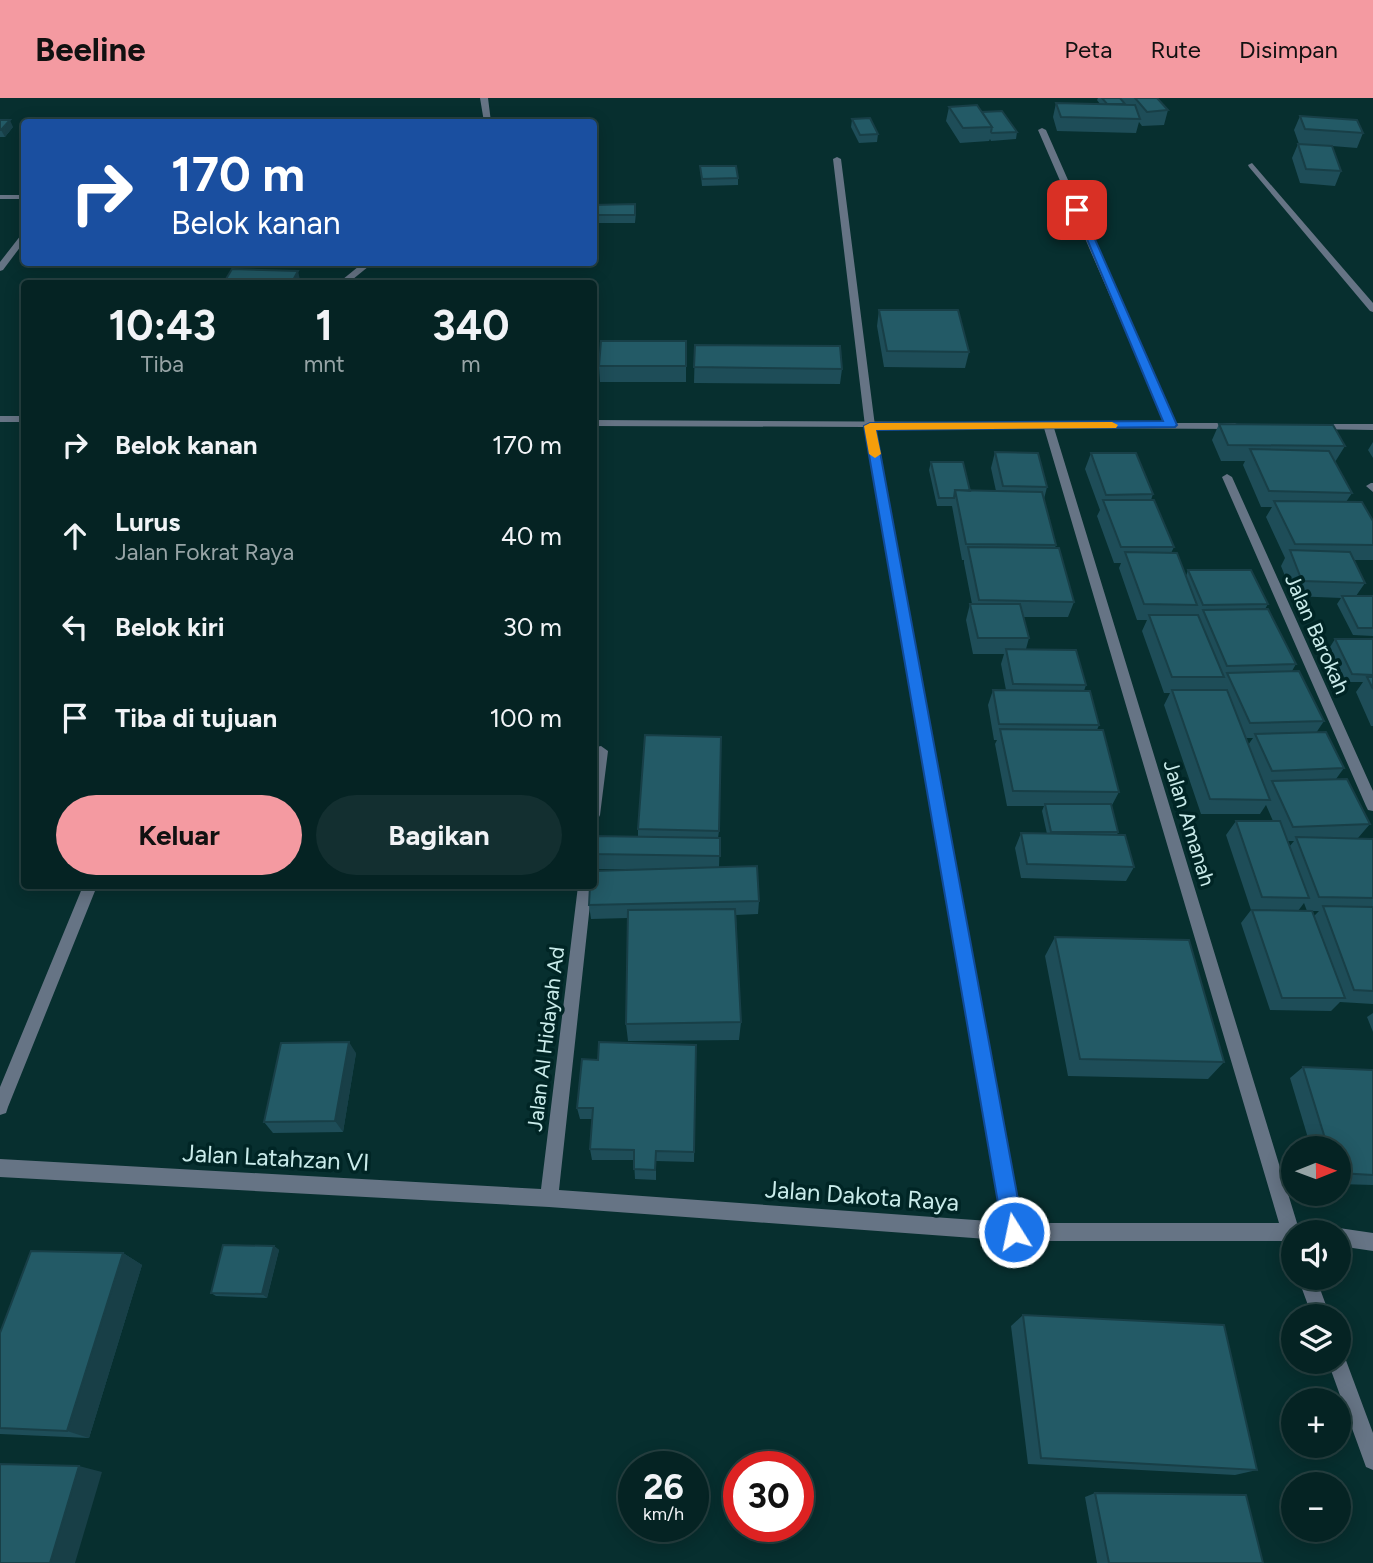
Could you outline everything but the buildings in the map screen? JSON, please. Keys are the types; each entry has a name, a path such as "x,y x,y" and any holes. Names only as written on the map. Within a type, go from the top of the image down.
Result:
{"street":[{"path":"484,98 488,119"},
{"path":"1042,130 1171,425"},
{"path":"837,159 870,426 1014,1232"},
{"path":"1252,166 1373,309"},
{"path":"0,197 21,197"},
{"path":"0,268 21,241"},
{"path":"346,280 365,266"},
{"path":"0,419 21,419"},
{"path":"597,423 1243,426"},
{"name":"Jalan Amanah","path":"1048,426 1289,1220"},
{"path":"1309,427 1373,427"},
{"name":"Jalan Barokah","path":"1227,477 1373,806"},
{"path":"597,783 601,751"},
{"path":"0,1107 89,889"},
{"name":"Jalan Al Hidayah Ad","path":"549,1198 585,889"},
{"name":"Jalan Latahzan VI","path":"0,1168 549,1198"},
{"name":"Jalan Dakota Raya","path":"549,1198 1014,1232 1281,1235"},
{"path":"1351,1239 1373,1242"},
{"path":"1341,1374 1373,1460"}],"slow traffic":[{"path":"875,454 870,426 1112,425"}],"route":[{"path":"1014,1232 870,426 1171,425 1077,210"}]}
